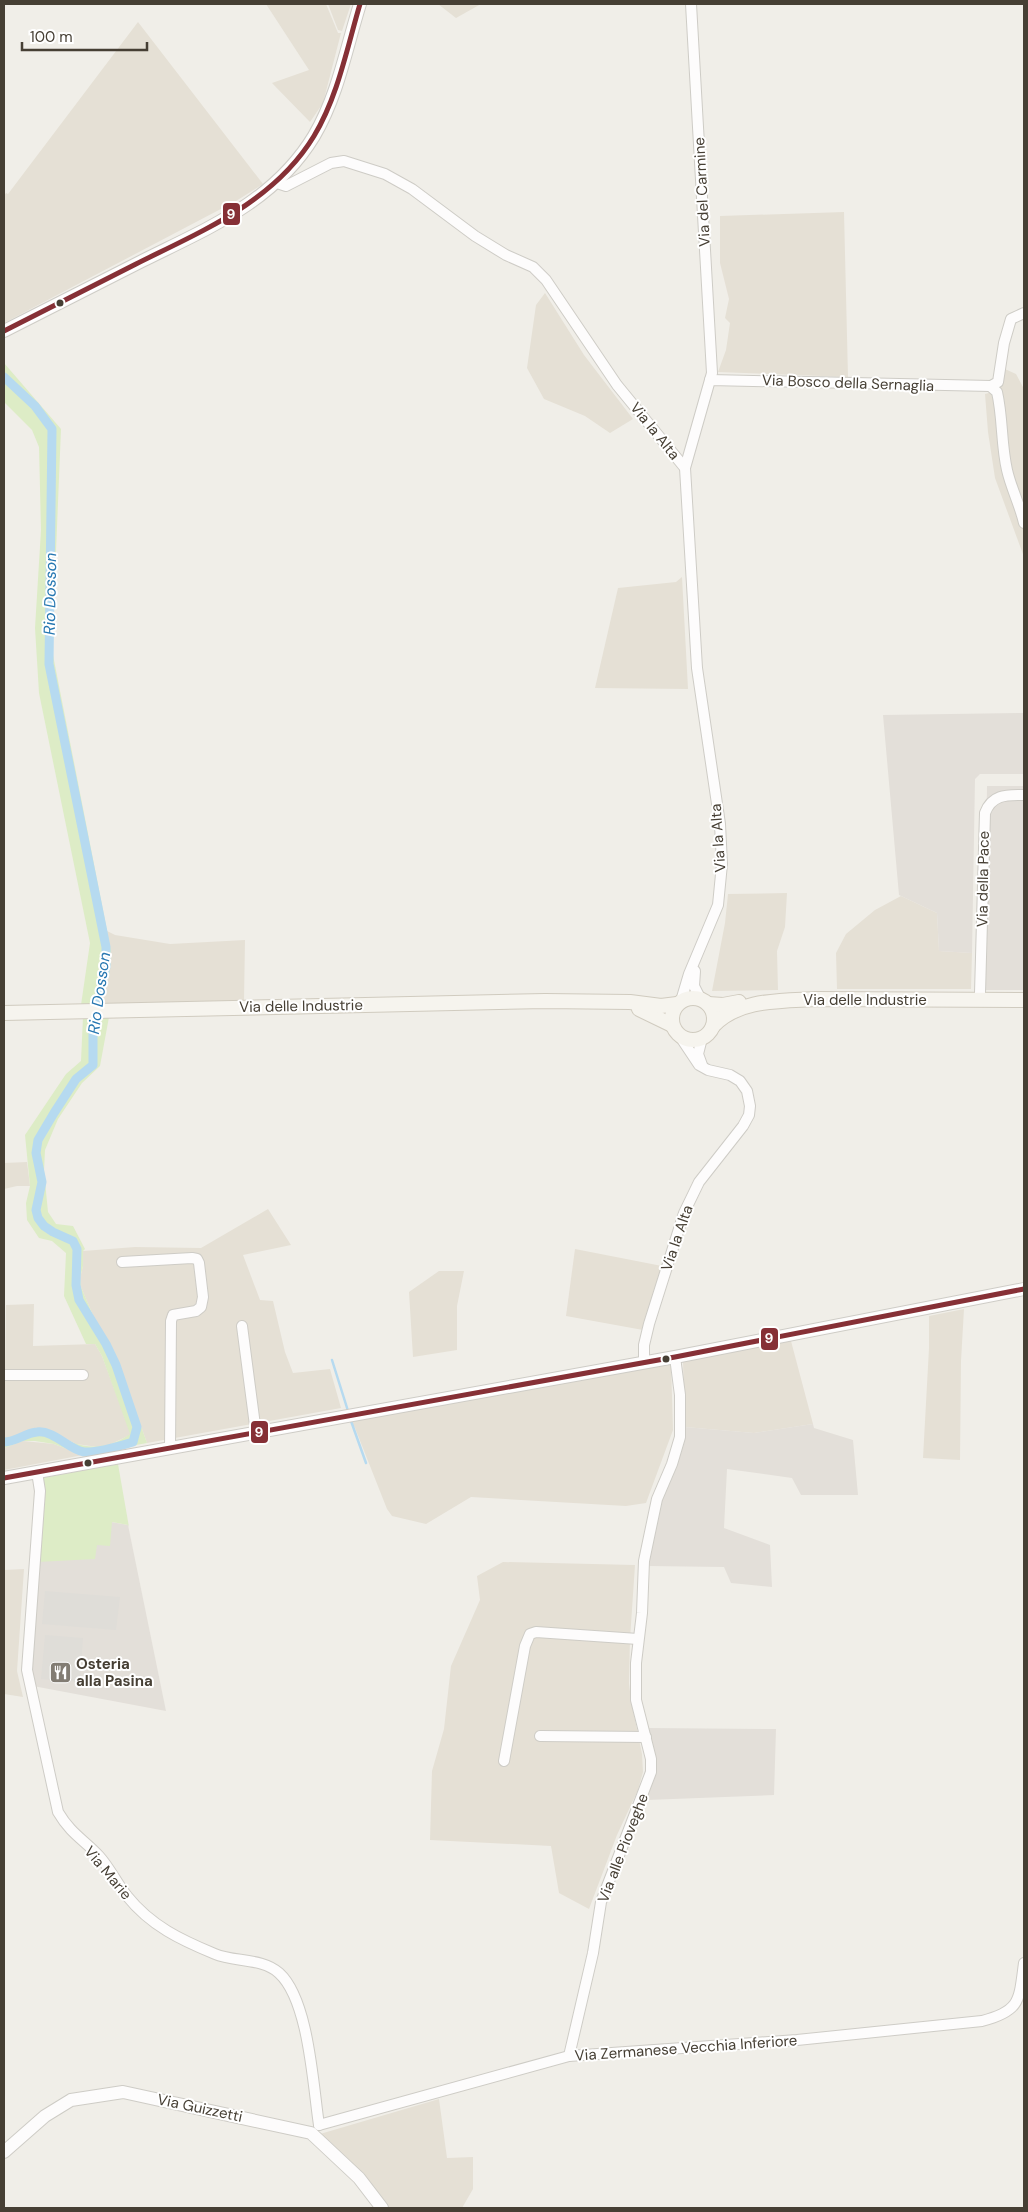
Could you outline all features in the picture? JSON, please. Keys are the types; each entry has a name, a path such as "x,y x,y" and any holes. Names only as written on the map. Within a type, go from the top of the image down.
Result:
{"main road":[{"name":"Via delle Industrie","path":"704,1001 723,1005 768,996 800,993 1024,993"},
{"path":"687,998 704,1001 714,1014 713,1026 702,1038 690,1040 676,1030 673,1010 679,1002 687,998"},
{"name":"Via delle Industrie","path":"713,1026 726,1014 742,1008 785,1001 815,999 1024,1000"},
{"name":"Via delle Industrie","path":"4,1012 599,1001 661,1006 679,1002"},
{"name":"Via delle Industrie","path":"599,1001 638,1008 676,1030"}],"street":[{"path":"4,331 214,225 253,201 277,183 309,143 328,108 341,74 360,4"},
{"name":"Via del Carmine","path":"691,4 712,374 710,380"},
{"name":"Via la Alta","path":"277,183 286,186 331,163 344,161 377,172 412,189 498,250 533,267 546,280 618,385 686,468 697,668 720,824 722,864 718,905 704,941"},
{"path":"1024,313 1011,319 1004,342 998,382 990,386 998,392 1002,444 1007,473 1019,502 1024,523"},
{"path":"686,468 710,380"},
{"name":"Via Bosco della Sernaglia","path":"710,380 990,386"},
{"name":"Via della Pace","path":"980,993 985,813 990,803 996,798 1024,795"},
{"path":"704,941 694,977 695,989 704,1001"},
{"path":"679,1002 704,941"},
{"path":"676,1030 695,1062 703,1068"},
{"path":"702,1038 698,1054 703,1068"},
{"name":"Via la Alta","path":"644,1363 644,1345 688,1205 699,1182 743,1126 749,1115 750,1106 747,1091 740,1081 730,1075 703,1068"},
{"path":"122,1262 198,1259 203,1297 201,1307 196,1311 173,1315 170,1321 170,1448"},
{"path":"4,1478 644,1363 1024,1289"},
{"path":"242,1326 256,1433"},
{"name":"Via alle Pioveghe","path":"569,2056 593,1953 601,1902 650,1779 651,1759 636,1700 636,1662 642,1613 644,1561 657,1499 672,1464 680,1437 680,1395 675,1357"},
{"path":"4,1375 83,1375"},
{"name":"Via Marie","path":"37,1472 40,1491 27,1670 58,1812 67,1828 99,1856 128,1897 143,1913 174,1936 219,1956 262,1965 279,1973 293,1992 300,2008 309,2056 315,2129"},
{"path":"504,1761 525,1646 530,1634 536,1632 638,1639"},
{"path":"540,1736 646,1737"},
{"name":"Via Zermanese Vecchia Inferiore","path":"315,2129 569,2056 787,2040 982,2021 1002,2015 1014,2006 1020,1992 1024,1963"},
{"name":"Via Guizzetti","path":"4,2152 45,2116 71,2100 123,2092 315,2129"},
{"path":"315,2129 359,2178 382,2208"}],"shaded area":[{"path":"266,4 326,4 338,33 341,33 323,103 310,122 272,83 309,70"},
{"path":"328,4 351,4 342,31 338,30"},
{"path":"438,4 481,4 456,18"},
{"path":"138,22 263,184 236,201 4,323 4,196 6,193 8,194"},
{"path":"844,212 848,377 718,372 726,350 730,323 725,318 729,299 720,263 720,216"},
{"path":"545,293 584,355 633,419 610,433 585,416 544,399 527,368 536,305"},
{"path":"1005,369 1016,374 1024,389 1024,557 995,478 988,432 985,394 1000,390"},
{"path":"682,577 688,689 595,688 618,588 676,582"},
{"path":"1024,713 1024,774 980,774 975,779 972,953 939,951 937,913 899,895 883,715"},
{"path":"987,786 1024,786 1024,990 984,990"},
{"path":"787,893 785,927 777,951 778,990 712,991 725,923 728,894"},
{"path":"901,896 937,913 939,951 972,953 971,989 837,989 836,953 846,934 875,910"},
{"path":"107,931 115,935 170,944 245,940 244,1001 101,1004 111,964"},
{"path":"27,1162 30,1186 4,1189 4,1163"},
{"path":"268,1209 291,1245 243,1255 260,1300 273,1301 285,1352 293,1373 330,1369 341,1408 147,1443 114,1351 95,1320 81,1287 83,1251 135,1247 201,1248"},
{"path":"575,1249 662,1266 643,1330 566,1316"},
{"path":"439,1271 464,1271 457,1306 457,1350 413,1357 409,1292"},
{"path":"34,1304 33,1346 95,1344 102,1356 130,1435 107,1446 98,1447 76,1444 57,1434 40,1430 26,1431 12,1438 4,1438 6,1305"},
{"path":"964,1309 961,1361 960,1460 923,1458 929,1316"},
{"path":"791,1341 813,1424 754,1433 685,1427 683,1361"},
{"path":"671,1363 673,1430 646,1503 626,1506 471,1497 426,1524 392,1516 387,1509 351,1421"},
{"path":"813,1424 814,1428 853,1440 858,1495 801,1495 792,1478 727,1469 724,1528 770,1545 772,1587 731,1583 724,1567 648,1566 660,1500 683,1445 685,1427 754,1433"},
{"path":"23,1441 54,1444 83,1455 4,1470 4,1448"},
{"path":"100,1520 128,1525 166,1711 33,1686 30,1670 37,1562"},
{"path":"503,1562 635,1565 629,1683 642,1754 643,1772 638,1790 617,1835 589,1909 559,1893 551,1846 430,1840 432,1771 444,1729 451,1666 480,1600 477,1576"},
{"path":"24,1569 17,1671 23,1697 4,1694 4,1570"},
{"path":"45,1591 120,1597 116,1630 42,1624"},
{"path":"45,1635 83,1638 80,1682 41,1679"},
{"path":"649,1728 776,1729 774,1795 647,1800 655,1773 654,1752"},
{"path":"439,2099 447,2158 473,2157 473,2189 462,2208 383,2208 320,2134"}],"green space":[{"path":"4,363 61,429 52,650 111,951 110,971 101,1004 81,1005 90,943 39,693 35,628 41,530 39,447 32,430 4,402"},
{"path":"83,1017 109,1017 100,1066 82,1083 58,1119 45,1150 44,1171 48,1212 56,1224 73,1226 85,1249 83,1251 83,1266 80,1278 81,1287 95,1320 114,1351 147,1443 83,1455 54,1444 35,1441 23,1441 4,1448 4,1438 13,1437 33,1429 47,1431 74,1443 89,1446 110,1444 130,1434 102,1356 95,1344 86,1344 64,1296 66,1253 52,1241 39,1238 27,1220 26,1203 30,1186 25,1135 66,1074 81,1061"},
{"path":"118,1464 129,1527 128,1525 112,1522 110,1546 97,1545 95,1559 37,1562 42,1478"}],"waterway":[{"name":"Rio Dosson","path":"4,377 35,406 52,429 49,664 106,947 106,967 93,1023 93,1065 76,1079 38,1140 36,1153 42,1182 36,1210 38,1218 44,1226 73,1241 77,1249 76,1285 79,1300 106,1344 116,1365 137,1427 133,1442 95,1451 84,1452 78,1450 43,1432 33,1433 13,1441 4,1442"},
{"path":"332,1360 348,1411"},
{"path":"351,1421 366,1463"}],"transit line":[{"name":"9","path":"4,331 211,226 258,197 279,179 298,159 322,121 336,88 360,4"},
{"name":"9","path":"4,1478 675,1357 1024,1289"}],"place":[{"name":"Osteria alla Pasina","path":"60,1673"}]}
